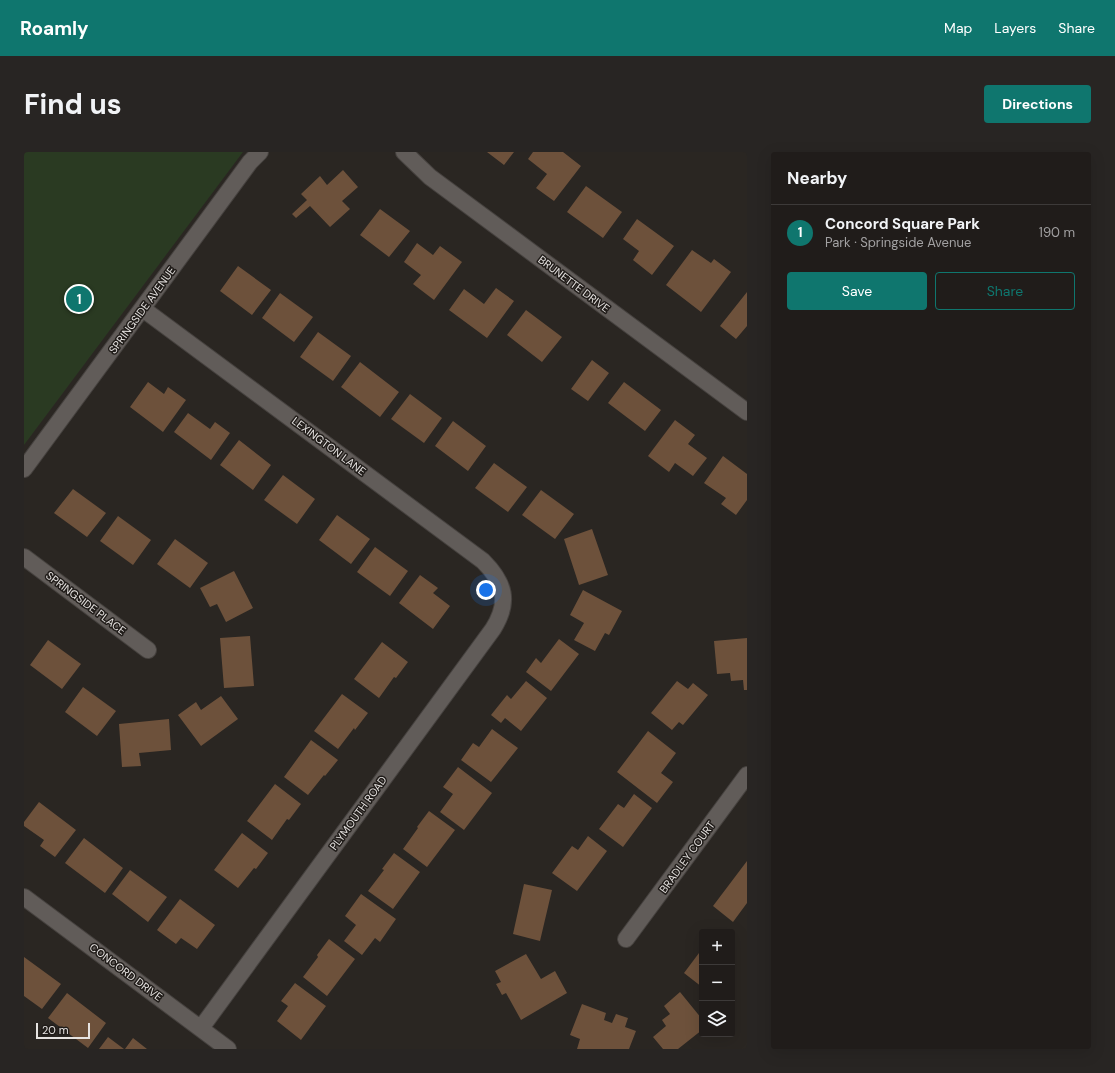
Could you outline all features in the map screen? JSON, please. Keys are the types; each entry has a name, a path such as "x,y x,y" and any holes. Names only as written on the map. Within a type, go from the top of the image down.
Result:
{"street":[{"name":"SPRINGSIDE AVENUE","path":"24,469 250,162 260,152"},
{"name":"BRUNETTE DRIVE","path":"404,152 430,177 747,412"},
{"name":"LEXINGTON LANE","path":"143,309 483,561 493,571 501,583 503,593"},
{"name":"SPRINGSIDE PLACE","path":"24,557 148,650"},
{"name":"PLYMOUTH ROAD","path":"201,1028 493,629 500,618 503,606 503,593"},
{"name":"BRADLEY COURT","path":"626,938 747,775"},
{"name":"CONCORD DRIVE","path":"24,896 228,1049"}],"green space":[{"path":"24,152 243,152 24,445"}],"building":[{"path":"487,152 514,152 504,165"},
{"path":"533,152 563,152 581,166 554,201 536,188 547,174 528,159"},
{"path":"343,170 358,187 342,201 350,209 330,227 310,206 296,218 292,214 307,200 301,194 320,176 327,185"},
{"path":"586,186 622,212 603,238 567,212"},
{"path":"380,209 410,231 389,257 360,235"},
{"path":"637,219 674,246 652,275 633,260 639,251 623,239"},
{"path":"417,243 433,255 440,246 462,262 434,300 413,284 421,275 404,262"},
{"path":"692,250 711,263 714,259 731,272 701,312 666,285"},
{"path":"238,266 271,290 252,315 220,291"},
{"path":"496,288 514,301 487,338 449,310 464,289 484,304"},
{"path":"747,292 747,326 736,339 720,326"},
{"path":"280,293 313,317 294,342 262,318"},
{"path":"526,310 562,337 542,362 507,335"},
{"path":"318,332 351,356 333,381 300,357"},
{"path":"592,360 609,373 588,401 571,389"},
{"path":"360,362 399,392 380,417 341,387"},
{"path":"148,382 164,394 168,387 186,400 163,432 130,407"},
{"path":"624,382 661,410 645,431 608,403"},
{"path":"410,394 442,418 424,443 391,419"},
{"path":"188,413 210,429 215,422 230,433 211,460 174,432"},
{"path":"675,420 695,435 688,444 707,458 693,476 675,463 669,472 648,456"},
{"path":"453,421 486,446 468,471 435,446"},
{"path":"239,440 271,465 253,490 220,465"},
{"path":"723,456 747,474 747,500 736,515 721,504 726,498 704,483"},
{"path":"494,463 527,487 508,512 475,488"},
{"path":"283,475 315,499 297,524 264,500"},
{"path":"73,489 106,513 87,537 54,513"},
{"path":"541,490 574,514 555,539 522,515"},
{"path":"337,515 370,539 351,564 319,540"},
{"path":"118,516 151,540 133,565 100,541"},
{"path":"592,529 608,575 579,585 564,539"},
{"path":"175,539 208,563 190,588 157,564"},
{"path":"375,547 408,571 390,596 357,572"},
{"path":"234,571 253,608 226,622 217,604 210,607 200,588"},
{"path":"420,575 438,588 433,593 450,606 433,629 399,603"},
{"path":"583,590 622,611 609,635 605,633 595,651 574,640 584,623 570,615"},
{"path":"250,636 254,686 224,688 220,638"},
{"path":"747,638 747,690 744,690 743,680 731,681 730,673 717,674 714,641"},
{"path":"559,639 579,654 551,691 526,672 536,658 541,663"},
{"path":"48,640 81,664 62,689 30,665"},
{"path":"382,642 408,662 396,678 394,677 379,698 354,679"},
{"path":"526,681 547,698 521,731 505,718 501,723 491,715 507,695 511,699"},
{"path":"677,681 688,689 693,683 708,695 683,725 679,722 672,730 651,713"},
{"path":"83,687 116,711 97,736 65,712"},
{"path":"342,694 368,713 338,749 314,731"},
{"path":"221,696 238,719 201,746 178,715 196,702 201,710"},
{"path":"169,719 171,750 139,753 141,766 122,767 119,724"},
{"path":"492,729 518,748 491,782 461,760 473,743 479,747"},
{"path":"648,731 676,753 661,773 673,782 657,803 617,772"},
{"path":"311,740 338,760 308,795 284,777"},
{"path":"458,767 492,793 464,830 440,812 453,794 443,787"},
{"path":"275,784 301,804 289,820 287,819 272,840 247,821"},
{"path":"634,794 652,808 623,847 599,829 618,804 624,808"},
{"path":"39,802 76,830 55,857 40,846 44,840 24,826 24,822"},
{"path":"429,811 455,830 427,867 403,849"},
{"path":"242,833 268,853 256,869 254,868 238,888 214,870"},
{"path":"588,836 607,851 577,891 552,873 572,846 578,850"},
{"path":"84,838 123,868 105,893 65,863"},
{"path":"394,853 420,872 393,909 368,891 384,870 382,869"},
{"path":"747,861 747,903 733,922 713,906"},
{"path":"130,870 167,897 148,922 112,894"},
{"path":"524,884 552,890 540,941 513,934"},
{"path":"361,894 396,919 380,942 375,938 362,955 344,941 356,925 345,916"},
{"path":"180,899 215,925 197,949 181,938 176,944 157,930"},
{"path":"329,939 355,959 327,996 303,977"},
{"path":"699,953 699,985 684,973"},
{"path":"526,954 541,979 555,971 567,993 521,1020 506,993 502,995 496,984 501,982 495,971"},
{"path":"24,957 61,984 42,1009 24,996"},
{"path":"295,983 326,1006 301,1040 277,1021 288,1006 281,1001"},
{"path":"680,992 699,1015 699,1032 678,1049 663,1049 653,1037 666,1026 662,1020 670,1014 664,1006"},
{"path":"67,993 106,1023 88,1048 48,1018"},
{"path":"582,1004 606,1013 604,1020 612,1023 616,1014 628,1018 625,1027 636,1031 629,1049 577,1049 580,1039 570,1035"},
{"path":"108,1037 124,1049 99,1049"},
{"path":"133,1038 147,1049 125,1049"}],"place":[{"name":"Concord Square Park","path":"79,299"}]}
